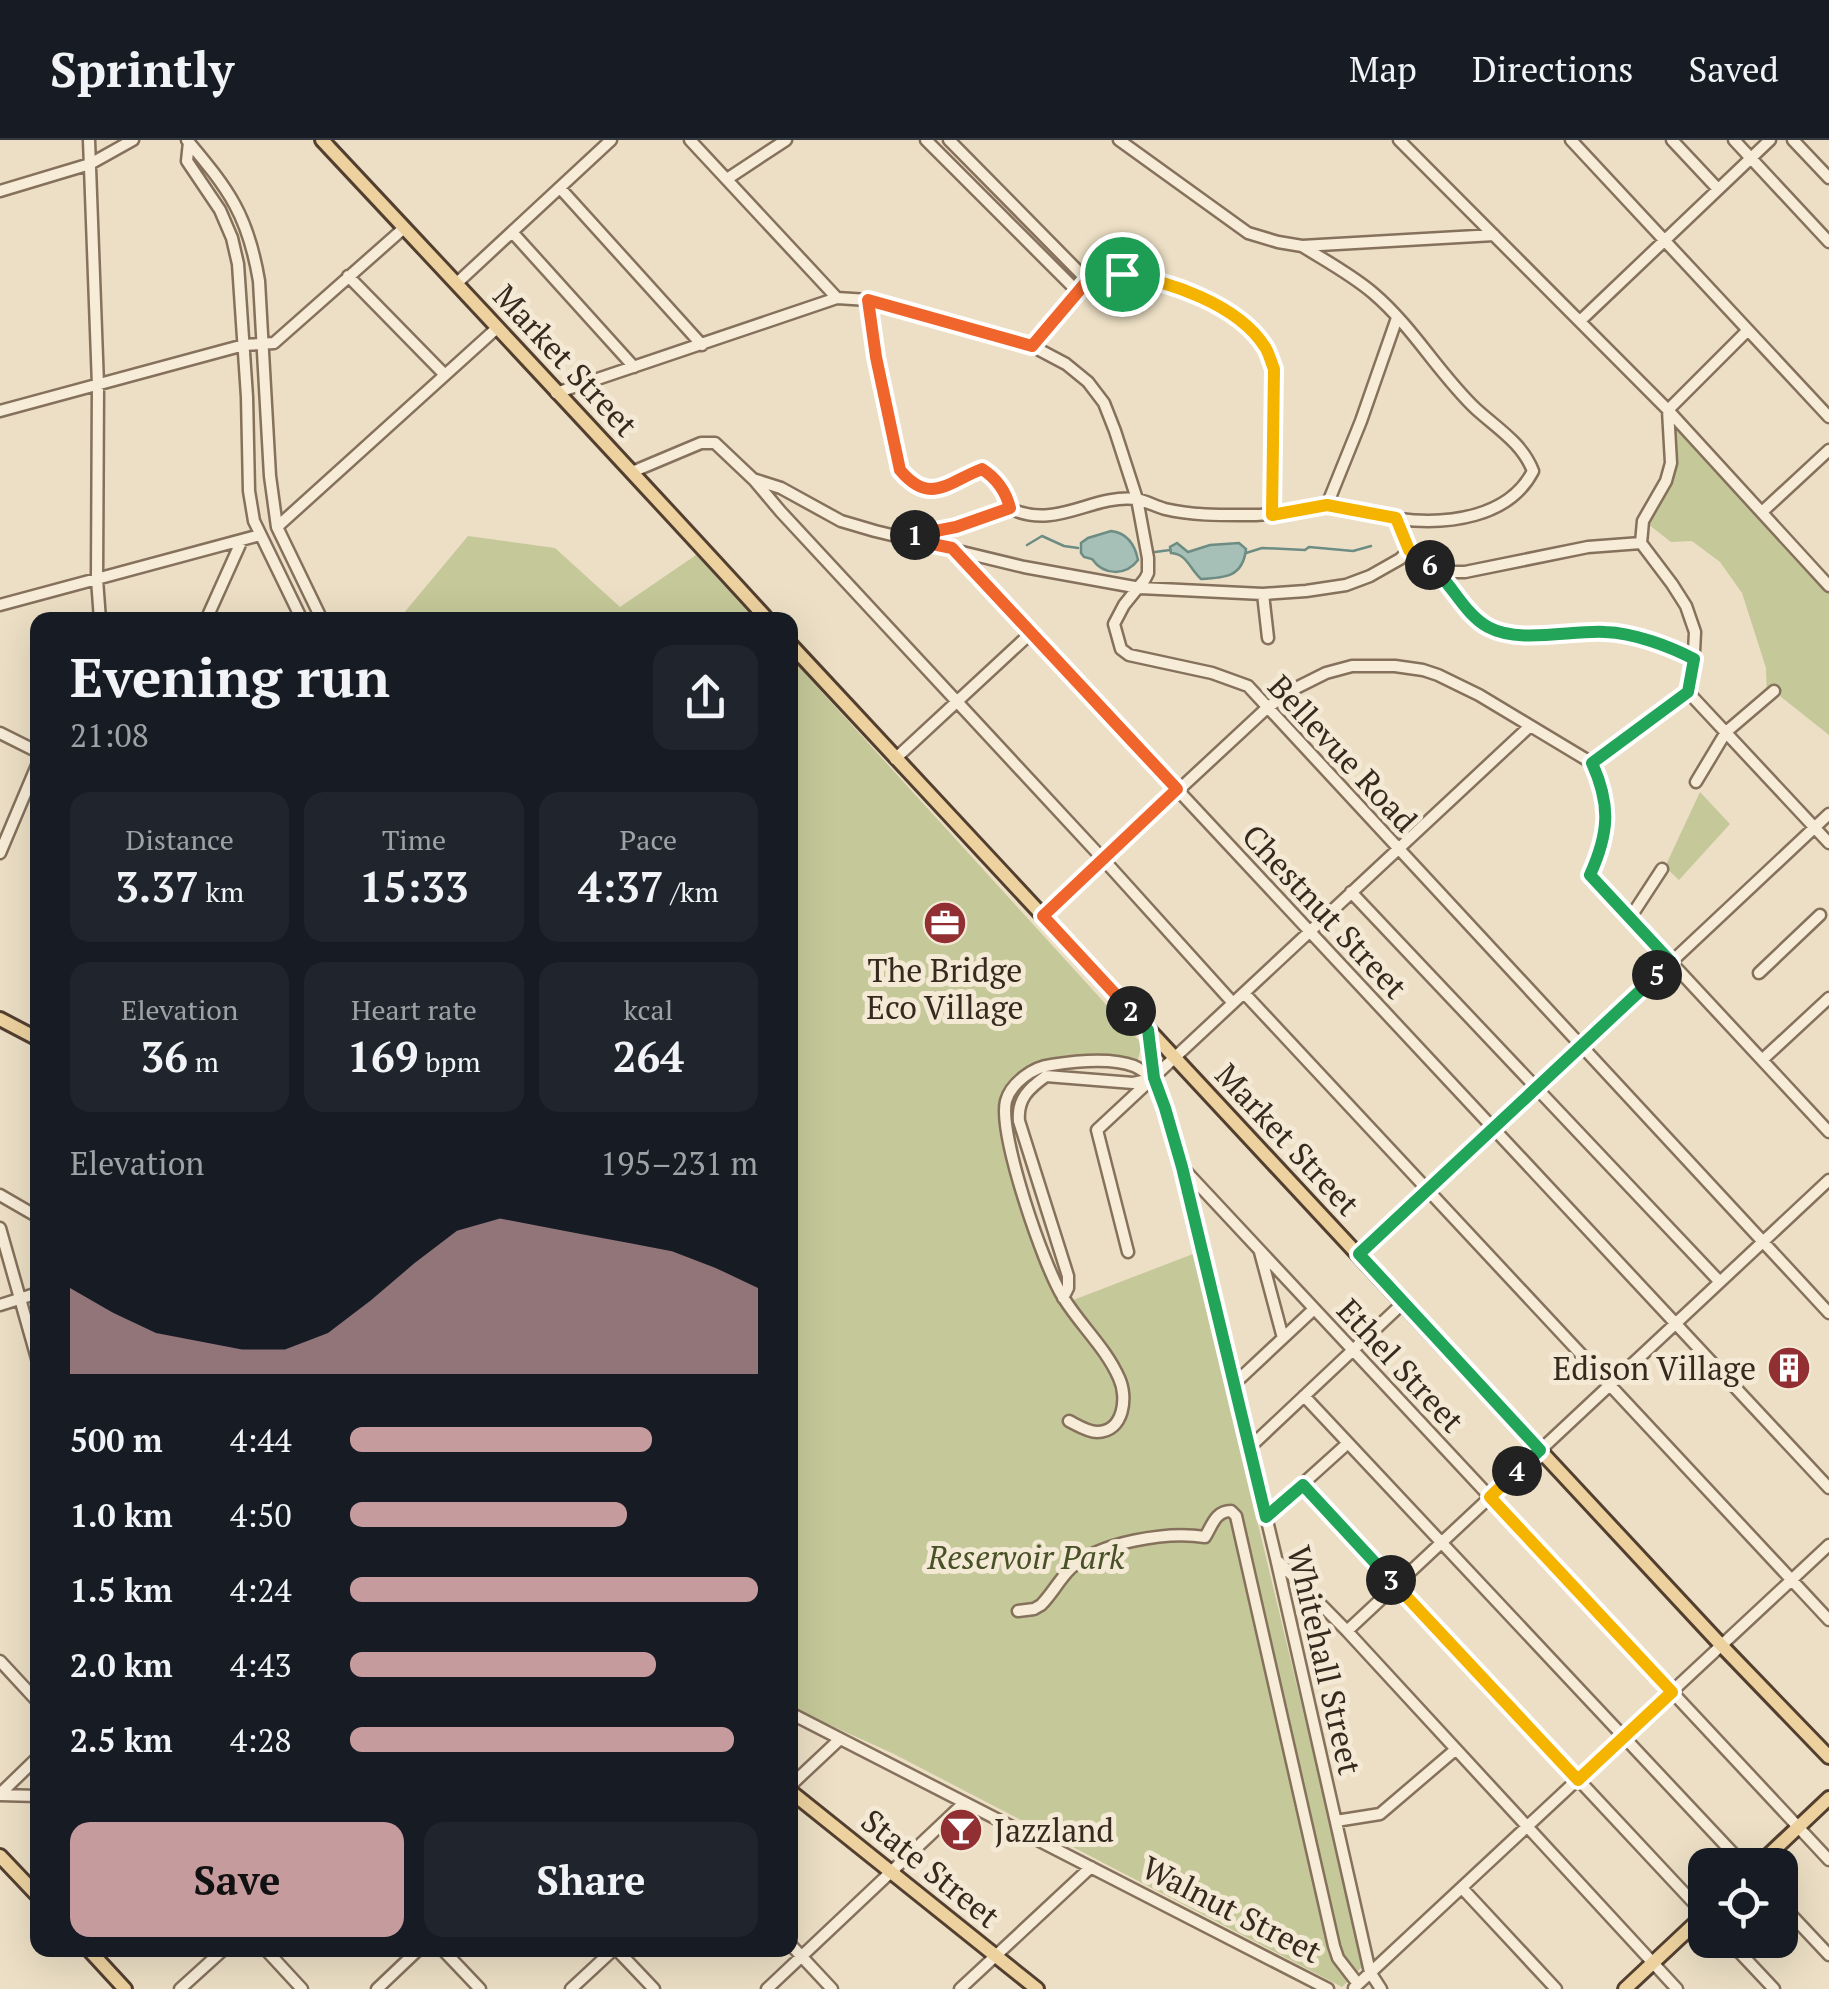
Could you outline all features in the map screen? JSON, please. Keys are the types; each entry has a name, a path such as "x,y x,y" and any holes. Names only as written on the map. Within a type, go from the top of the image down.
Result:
{"main road":[{"name":"Market Street","path":"322,140 761,612"},
{"name":"Market Street","path":"798,653 1829,1757"},
{"path":"0,1019 30,1035"},
{"path":"1148,1030 1154,1078"},
{"name":"State Street","path":"798,1795 1037,1989"},
{"path":"1776,1848 1829,1798"},
{"path":"0,1856 30,1888"},
{"path":"1625,1989 1688,1931"},
{"path":"95,1957 125,1989"}],"street":[{"path":"89,140 98,384 96,580 99,612"},
{"path":"0,191 90,164 133,140"},
{"path":"457,283 611,140"},
{"path":"690,140 837,298"},
{"path":"727,179 786,140"},
{"path":"926,140 1078,292"},
{"path":"948,140 1088,280"},
{"path":"1119,140 1248,233 1278,242 1302,246 1494,235"},
{"path":"1399,140 1668,410 1829,586"},
{"path":"1571,140 1829,417"},
{"path":"1672,140 1716,188"},
{"path":"1734,140 1829,242"},
{"path":"1580,321 1770,140"},
{"path":"1794,140 1829,178"},
{"path":"188,141 224,184 247,229 254,254 277,527 318,612"},
{"path":"188,141 188,160 220,210 232,238 241,286 249,491 254,520 298,612"},
{"path":"560,188 702,344"},
{"path":"0,411 244,345 274,343 404,228"},
{"path":"513,234 634,367"},
{"path":"868,300 900,470 912,484 941,489 982,469 1007,496 1010,508 1019,513 1057,516 1099,503 1137,500 1192,513 1272,515 1327,505 1396,518 1442,519 1478,515 1504,504 1525,488 1533,471 1527,455 1476,409 1373,292 1302,246"},
{"path":"1032,346 1088,280 1122,274 1154,279 1221,307 1265,346 1274,369 1272,515"},
{"path":"348,276 445,375"},
{"name":"Bellevue Road","path":"556,393 837,298 868,300 1032,346 1066,364 1088,382 1104,404 1137,500 1148,574 1114,624 1121,649 1248,686 1829,1313"},
{"path":"1327,505 1398,318"},
{"path":"277,527 497,328"},
{"path":"1592,763 1688,692 1695,632 1686,606 1641,544 1644,521 1666,481 1671,463 1668,410 1748,330"},
{"path":"632,472 700,443 715,442 1233,1003"},
{"path":"1762,512 1829,450"},
{"path":"753,479 781,488 841,521 1024,567 1140,588 1264,594 1306,591 1346,585 1385,568 1409,550"},
{"path":"903,538 956,527 1010,508"},
{"path":"1396,518 1409,550 1438,572 1477,619 1490,628 1507,634 1608,632 1668,646 1694,659"},
{"path":"0,605 260,535"},
{"path":"210,612 242,540"},
{"path":"1438,572 1465,572 1588,548 1641,544"},
{"name":"Chestnut Street","path":"952,548 1829,1488"},
{"path":"1264,594 1268,638"},
{"path":"895,759 1031,633"},
{"path":"1043,916 1268,706 1326,673 1352,666 1422,670 1479,695 1592,763 1601,782 1606,829 1590,875 1829,1132"},
{"path":"1696,782 1726,732 1774,691"},
{"path":"1688,692 1829,843"},
{"path":"1128,1252 1097,1130 1529,727"},
{"path":"0,734 30,748"},
{"path":"0,854 30,782"},
{"path":"1359,1254 1829,814"},
{"path":"1630,918 1662,868"},
{"path":"1352,892 1719,1281"},
{"path":"1759,974 1820,915"},
{"path":"1244,993 1829,1620"},
{"path":"1762,1060 1829,998"},
{"path":"1069,1422 1098,1432 1108,1428 1120,1418 1124,1399 1121,1382 1110,1360 1063,1298 1044,1255 1017,1174 1006,1128 1006,1100 1023,1076 1044,1065 1100,1061 1135,1066 1154,1078"},
{"path":"1063,1298 1068,1276 1018,1109 1025,1093 1046,1076 1133,1083 1154,1078"},
{"name":"Whitehall Street","path":"1154,1078 1182,1167 1370,1972 1381,1989"},
{"name":"Ethel Street","path":"1182,1167 1829,1860"},
{"path":"1347,1632 1829,1180"},
{"path":"0,1195 30,1212"},
{"path":"0,1228 30,1334"},
{"path":"1260,1251 1283,1338"},
{"path":"0,1304 30,1296"},
{"path":"1249,1448 1403,1302"},
{"path":"1234,1384 1314,1309"},
{"path":"1304,1396 1728,1848"},
{"path":"1266,1517 1348,1443"},
{"path":"1303,1485 1688,1897"},
{"path":"1018,1610 1040,1605 1072,1568 1088,1556 1126,1543 1171,1536 1205,1538 1224,1511 1236,1516 1334,1946 1356,1987 1829,1546"},
{"path":"1276,1558 1677,1989"},
{"path":"0,1662 30,1694"},
{"name":"Walnut Street","path":"798,1717 1328,1989"},
{"path":"798,1780 840,1739"},
{"path":"1336,1822 1380,1814 1456,1750"},
{"path":"0,1795 30,1765"},
{"path":"0,1795 30,1796"},
{"path":"766,1989 964,1803"},
{"path":"960,1989 1091,1867"},
{"path":"1462,1888 1556,1989"},
{"path":"1798,1922 1829,1955"},
{"path":"798,1952 832,1989"},
{"path":"180,1989 214,1957"},
{"path":"272,1957 302,1989"},
{"path":"377,1989 411,1957"},
{"path":"450,1957 480,1989"},
{"path":"571,1989 607,1957"},
{"path":"622,1957 654,1989"},
{"path":"1745,1958 1774,1989"}],"green space":[{"path":"1668,410 1829,589 1829,735 1775,692 1767,698 1766,668 1742,593 1720,562 1692,541 1671,542 1644,521 1666,481"},
{"path":"468,536 555,548 620,607 696,555 749,612 405,612"},
{"name":"Reservoir Park","path":"798,666 1142,1044 1138,1059 1053,1057 1018,1074 1002,1102 1001,1140 1036,1255 1068,1302 1193,1254 1363,1966 1342,1987 894,1754 798,1711"},
{"path":"1700,792 1730,824 1679,880 1665,867"}],"water":[{"path":"1111,531 1126,537 1137,555 1133,565 1121,571 1103,569 1081,553 1081,543"},
{"path":"1177,543 1188,552 1210,545 1239,543 1246,549 1237,571 1201,579 1184,559 1171,553 1170,547"}],"waterway":[{"path":"1027,545 1042,536 1078,548"},
{"path":"1246,553 1262,548 1353,551 1371,546"},
{"path":"1155,552 1170,550"}],"place":[{"name":"The Bridge Eco Village","path":"945,923"},
{"name":"Edison Village","path":"1789,1368"},
{"name":"Jazzland","path":"961,1830"}],"route":[{"path":"1122,274 1154,279 1221,307 1265,346 1274,369 1272,515 1327,505 1396,518 1409,550 1438,572 1477,619 1490,628 1507,634 1608,632 1668,646 1694,659 1688,692 1592,763 1601,782 1606,829 1590,875 1671,962 1359,1254 1540,1450 1490,1497 1672,1692 1578,1780 1303,1485 1266,1517 1182,1167 1154,1078 1148,1030 1043,916 1177,789 952,548 903,538 956,527 1010,508 1007,496 982,469 941,489 912,484 900,470 868,300 1032,346 1088,280 1122,274"}]}
